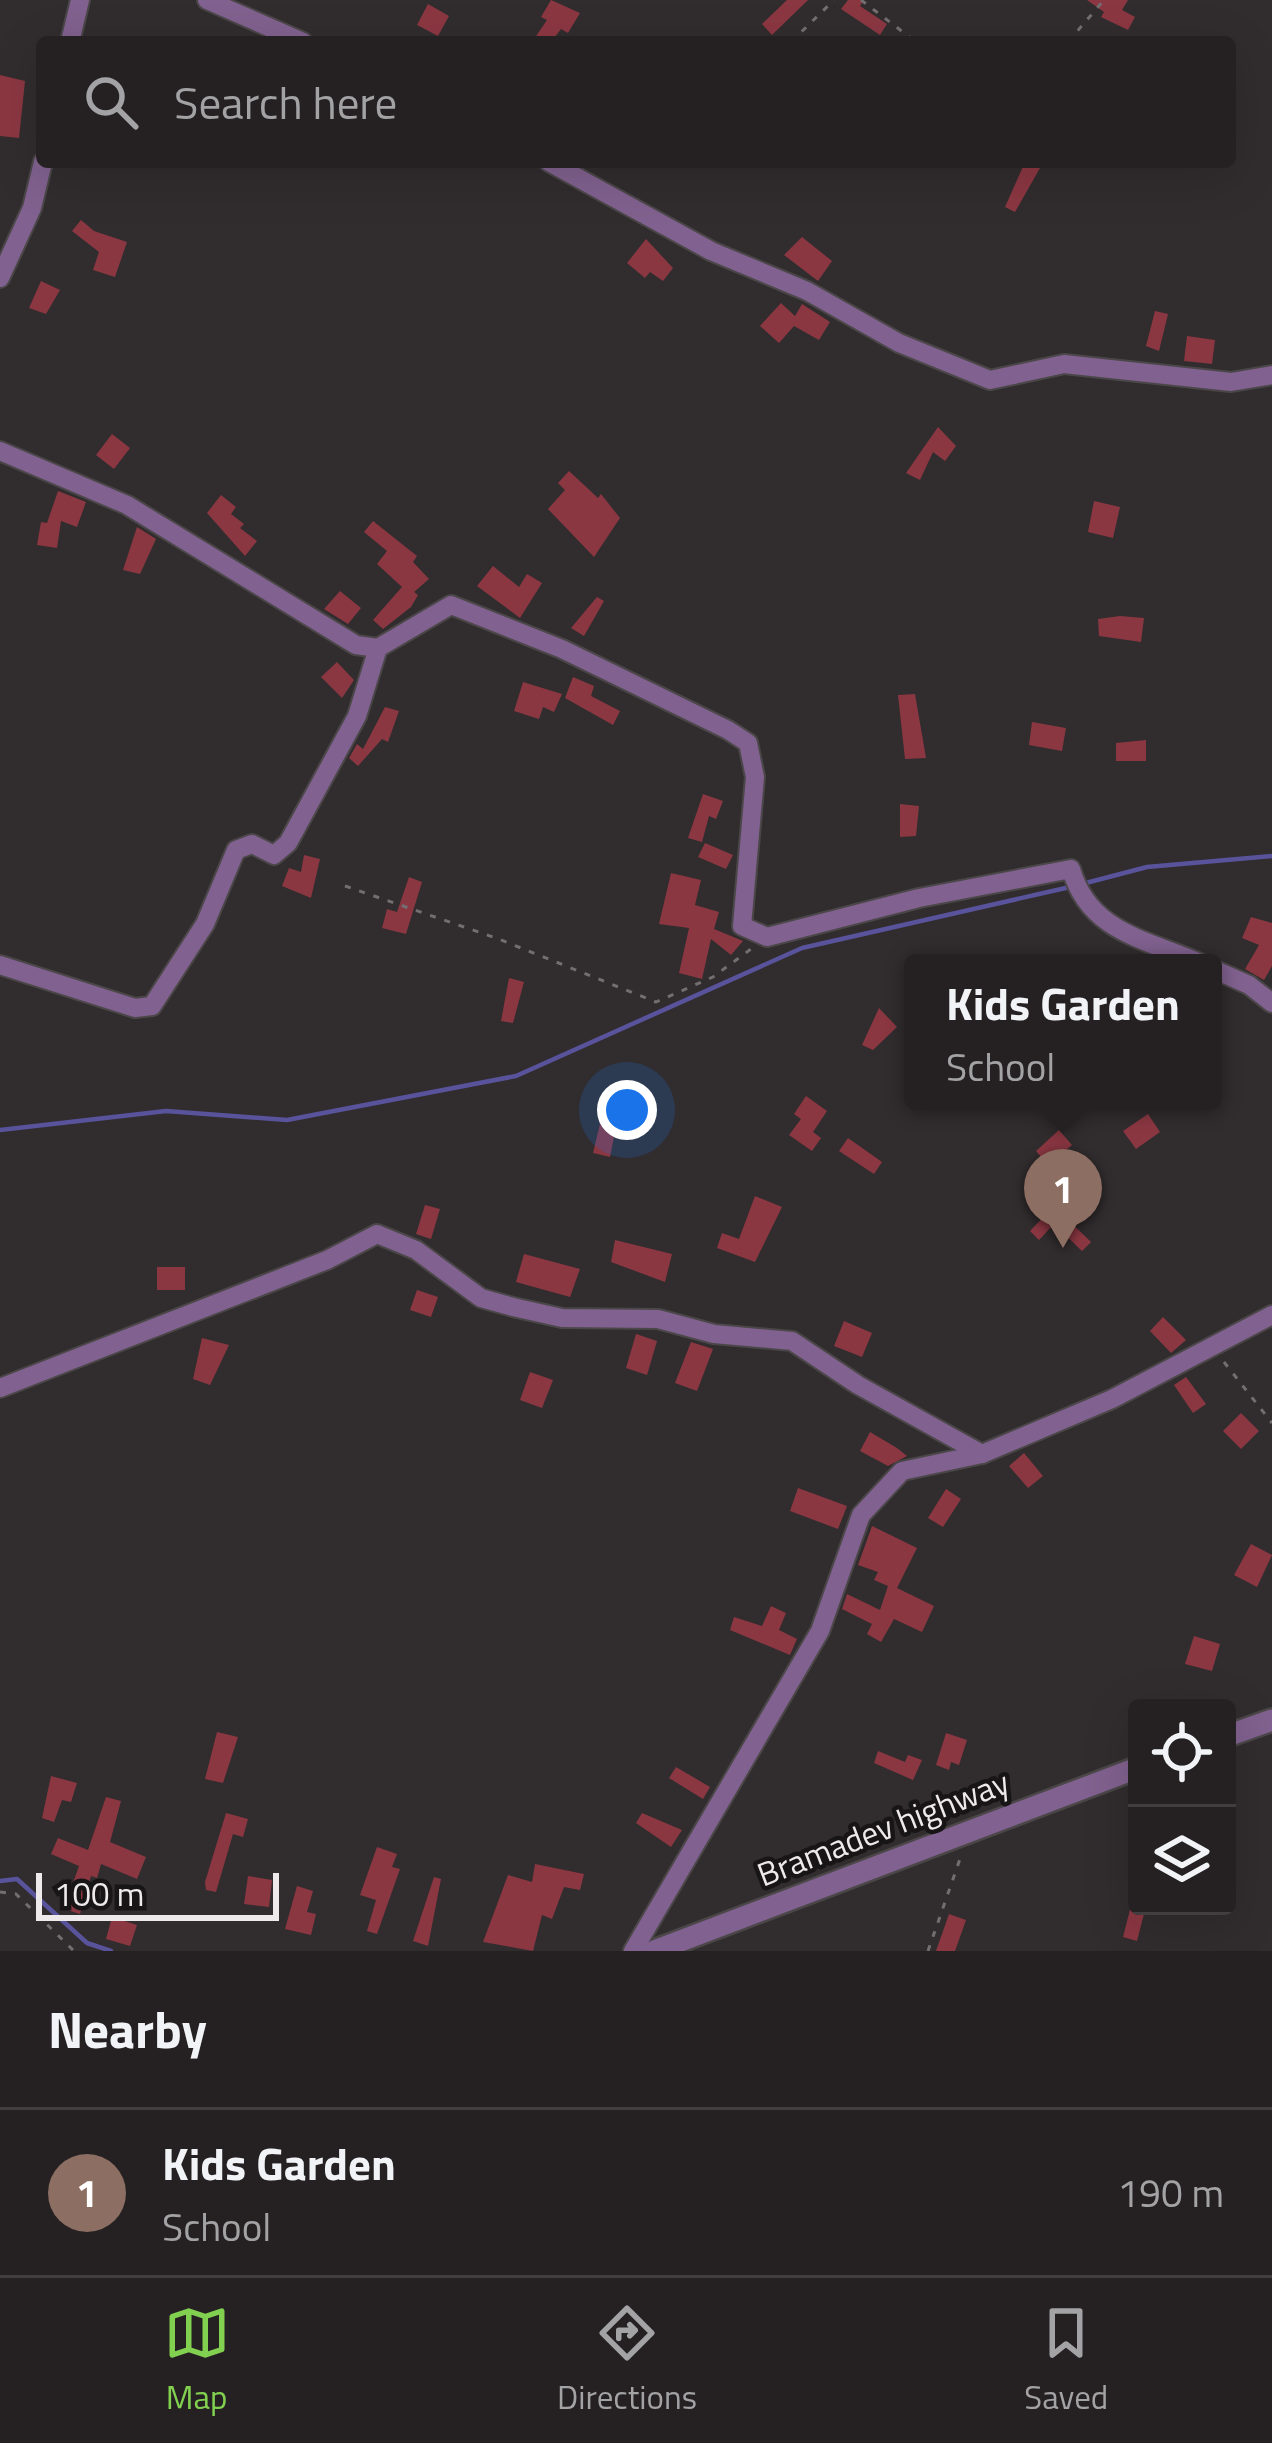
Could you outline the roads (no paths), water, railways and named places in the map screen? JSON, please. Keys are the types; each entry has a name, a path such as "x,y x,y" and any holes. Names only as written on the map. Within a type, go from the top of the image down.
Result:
{"street":[{"path":"71,36 80,0"},
{"path":"207,0 289,36"},
{"path":"0,278 32,208 42,168"},
{"path":"559,168 711,251 807,291 899,343 990,380 1064,364 1231,382 1272,375"},
{"path":"0,451 127,505 356,645 378,648 451,605 562,650 748,743 755,777 742,926 767,937 919,898 1071,869 1080,898 1094,916 1180,954"},
{"path":"0,965 135,1008 152,1006 205,924 236,850 252,844 274,855 288,843 357,716 378,648"},
{"path":"1222,973 1249,985 1272,1003"},
{"path":"0,1388 327,1260 377,1234 416,1250 481,1298 513,1307 562,1318 658,1319 714,1334 792,1341 858,1385 982,1454"},
{"path":"633,1951 820,1631 861,1515 902,1472 982,1454 1112,1399 1272,1315"},
{"path":"1236,1733 1272,1720"},
{"name":"Bramadev highway","path":"654,1951 1128,1771"}],"waterway":[{"path":"1082,884 1147,867 1272,856"},
{"path":"0,1130 166,1111 287,1120 516,1076 802,948 1070,887"},
{"path":"0,1881 17,1879 87,1943 111,1951"}],"place":[{"name":"Kids Garden","path":"1063,1248"}]}
